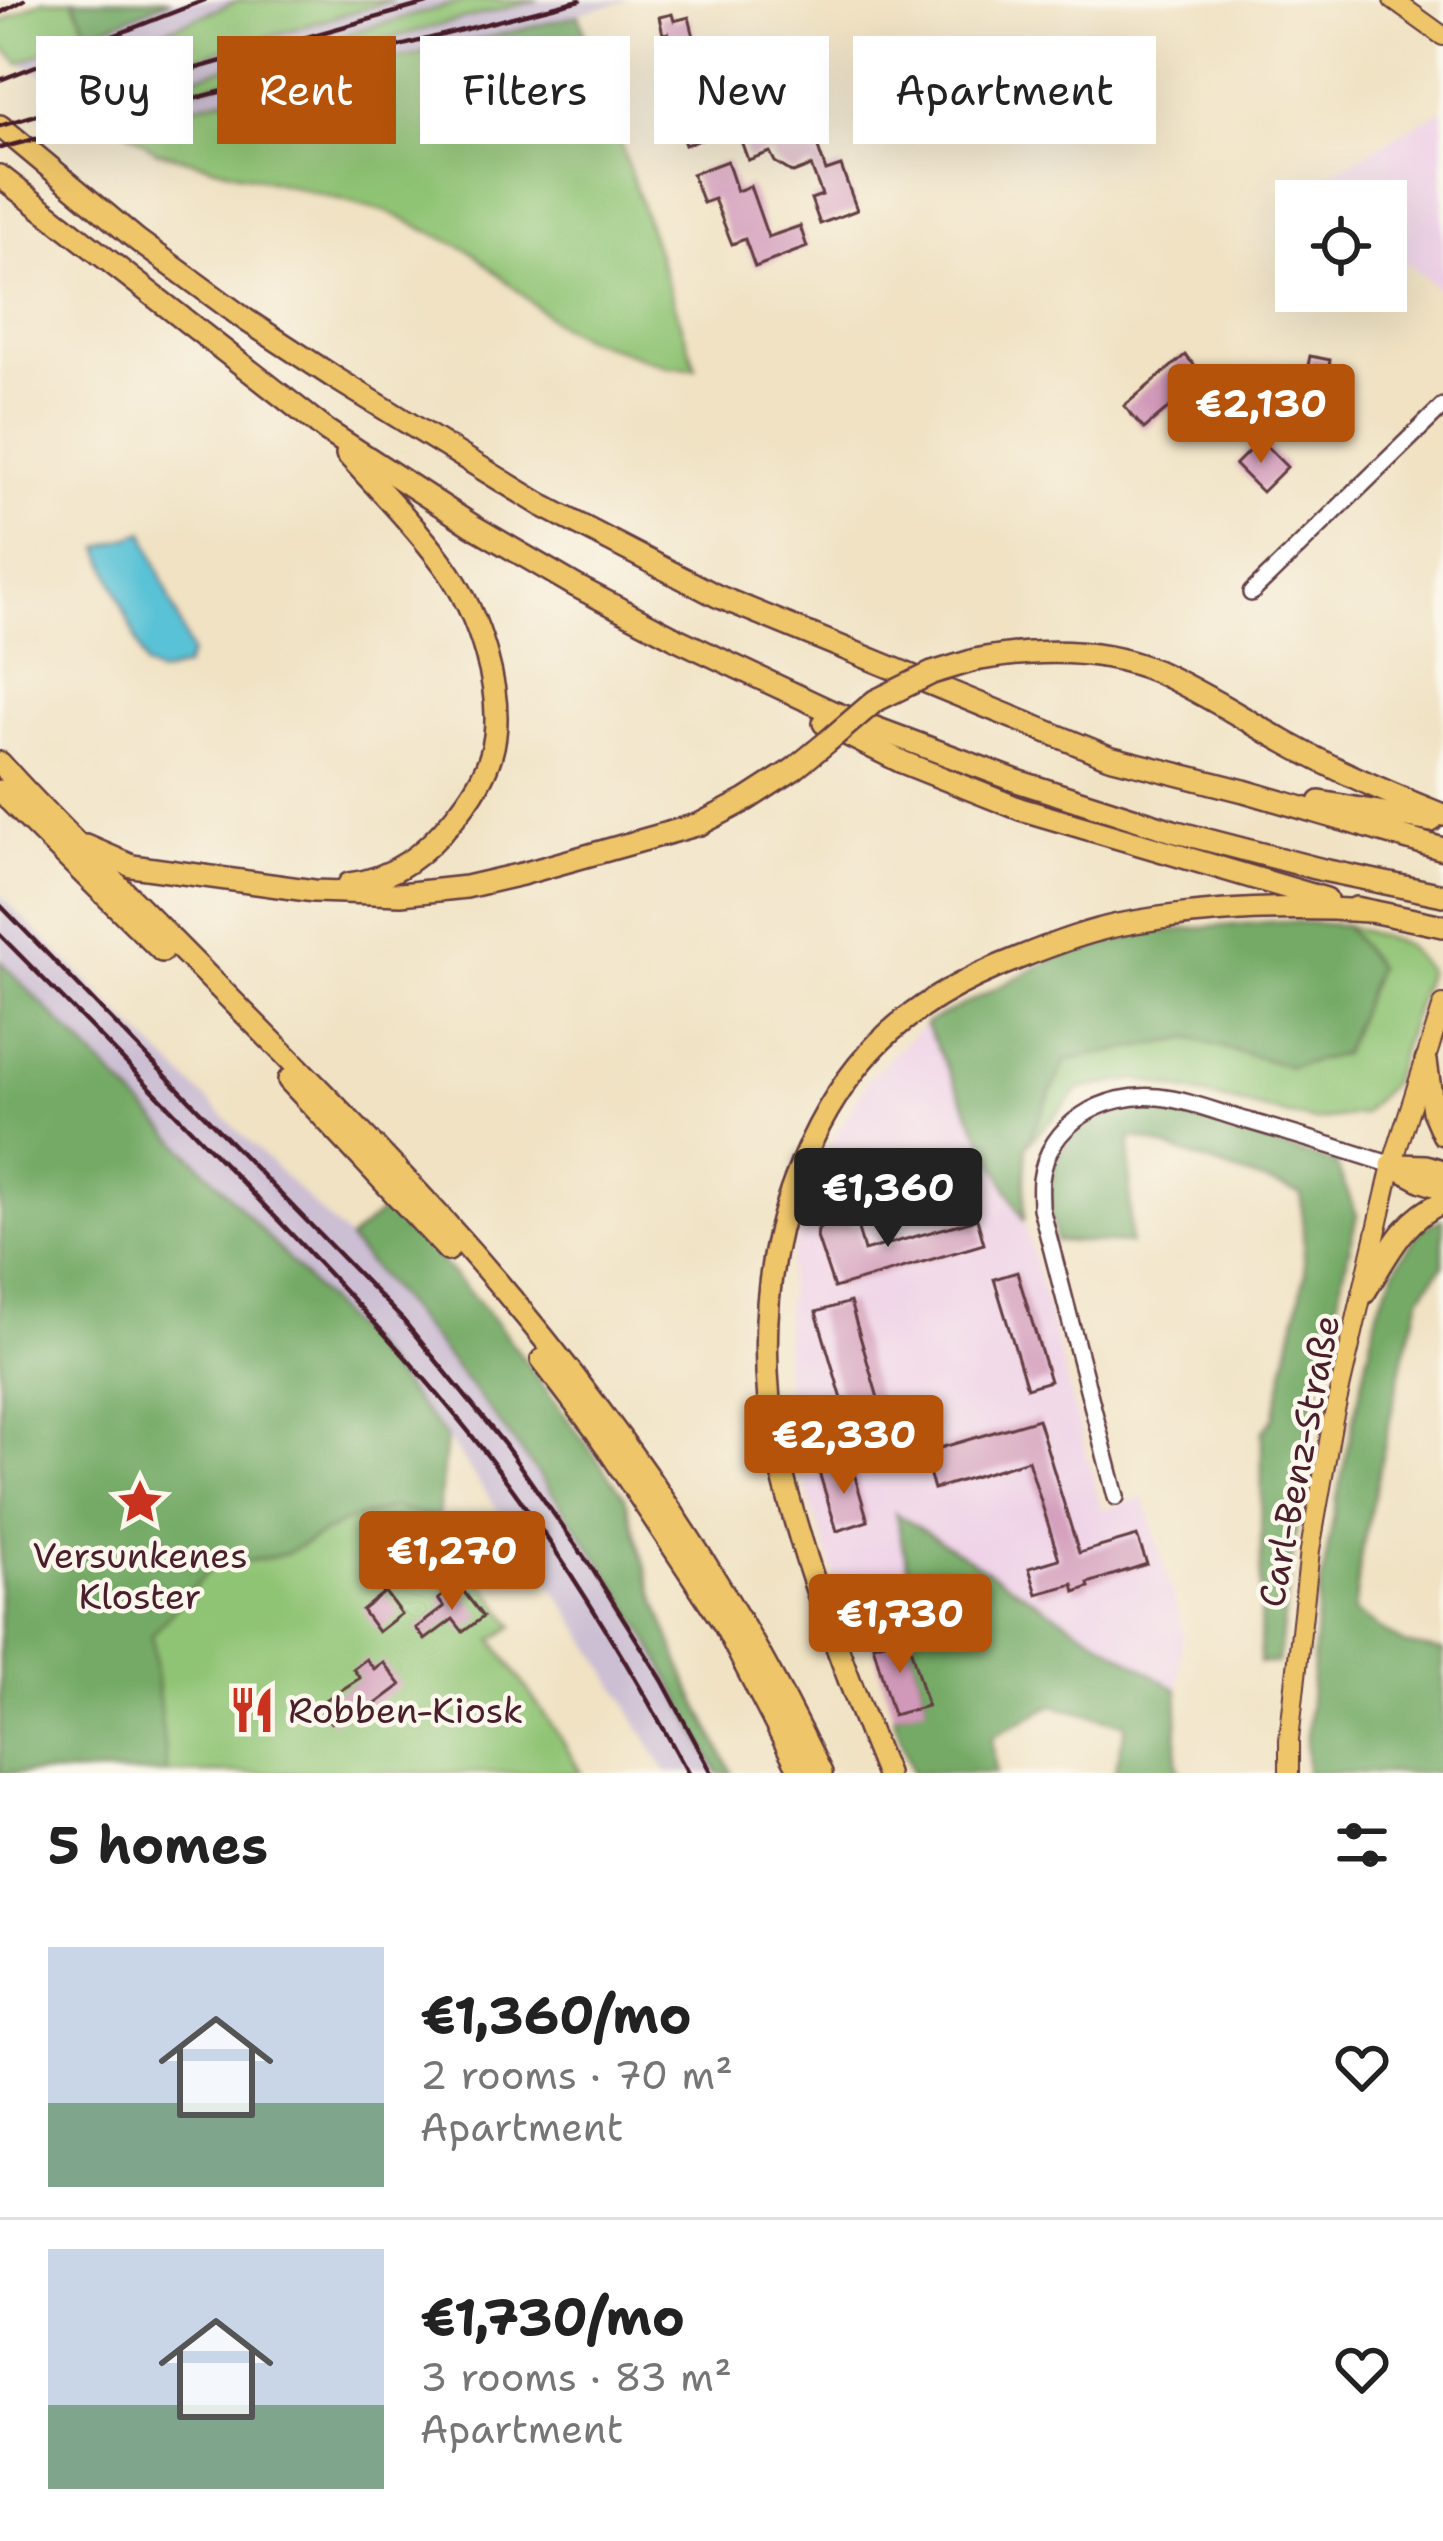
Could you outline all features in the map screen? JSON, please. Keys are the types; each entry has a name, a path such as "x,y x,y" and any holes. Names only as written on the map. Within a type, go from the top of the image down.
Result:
{"highway":[{"path":"0,126 137,240 334,378 543,506 717,596 1109,757 1443,849"},
{"path":"0,176 327,431 473,526 680,640 830,711 1017,781 1173,831 1443,895"},
{"path":"327,431 446,567 475,623 496,703 493,745 478,784 397,883"},
{"path":"680,640 739,681 902,762 1020,809 1368,911 1443,926"},
{"path":"74,841 132,866 340,893 397,883 466,887 700,824 799,772 875,701 932,673 1012,653 1057,652 1106,657 1151,669 1289,745 1443,819"},
{"path":"0,763 377,1149 545,1341 675,1513 794,1717 821,1773"},
{"path":"0,790 361,1155 521,1334 597,1432 724,1624 801,1773"},
{"path":"1244,791 1443,819"},
{"path":"886,1773 810,1569 783,1480 770,1406 765,1326 772,1266 793,1186 819,1124 854,1070 906,1018 956,985 1004,964 1101,928 1195,913 1303,906 1368,911"},
{"path":"1426,1060 1433,1111 1443,1135"},
{"path":"1392,1165 1443,1171"},
{"path":"1392,1165 1443,1187"},
{"path":"1364,1293 1407,1225 1443,1202"}],"main road":[{"path":"1393,0 1443,36"},
{"name":"Carl-Benz-Straße","path":"1289,1773 1310,1550 1333,1419 1392,1165 1443,1005"}],"street":[{"path":"1251,593 1443,406"},
{"path":"1116,1497 1041,1208 1045,1165 1066,1127 1099,1104 1126,1096 1163,1097 1392,1165"}],"shaded area":[{"path":"171,0 240,0 151,36 84,36"},
{"path":"393,0 467,0 339,36 271,36"},
{"path":"538,0 630,0 493,36 420,36 420,53 396,59 396,37"},
{"path":"217,52 217,70 193,77 193,59"},
{"path":"36,56 36,71 19,63"},
{"path":"217,84 217,100 193,106 193,90"},
{"path":"1443,109 1443,292 1407,264 1407,180 1319,180"},
{"path":"0,895 349,1240 412,1314 599,1560 718,1773 666,1773 558,1594 446,1437 215,1180 0,961"},
{"path":"925,1024 1024,1222 1102,1510 1144,1497 1183,1630 1178,1690 896,1514 922,1629 907,1635 927,1706 893,1715 873,1646 859,1646 799,1468 783,1366 789,1266 820,1162 869,1078"}],"green space":[{"path":"43,0 73,0 89,34 36,36 36,56 19,63 0,44 0,23"},
{"path":"73,0 171,0 89,34"},
{"path":"240,0 393,0 271,36 217,36 217,52 193,59 193,36 151,36"},
{"path":"467,0 538,0 396,37 339,36"},
{"path":"579,15 586,36 494,36"},
{"path":"420,53 420,144 621,144 696,368 669,367 558,325 472,252 388,212 155,151 146,144 193,144 193,106 217,100 217,144 396,144 396,59"},
{"path":"217,70 217,83 193,89 193,77"},
{"path":"1280,921 1345,925 1377,967 1343,1054 1291,1067 1190,1038 1066,1060 1026,1146 1024,1222 925,1024 1058,957 1151,932"},
{"path":"1345,925 1404,944 1428,970 1391,1084 1362,1114 1315,1121 1137,1079 1080,1089 1026,1146 1065,1060 1190,1038 1291,1067 1377,967"},
{"path":"0,961 215,1180 446,1437 438,1518 392,1508 346,1521 285,1554 210,1569 152,1635 167,1773 0,1773"},
{"path":"1163,1108 1336,1164 1357,1215 1309,1428 1278,1663 1260,1663 1262,1432 1274,1417 1305,1274 1301,1194 1130,1138 1130,1244 1056,1241 1048,1194 1057,1157 1078,1128 1120,1109"},
{"path":"390,1204 497,1323 625,1497 655,1599 687,1682 732,1773 718,1773 646,1636 539,1475 349,1240"},
{"path":"1443,1219 1443,1265 1421,1295 1404,1354 1361,1554 1354,1612 1404,1644 1443,1651 1443,1773 1307,1773 1318,1601 1379,1305 1399,1261 1422,1228"},
{"path":"392,1508 438,1518 514,1626 493,1640 581,1773 167,1773 151,1635 210,1569 285,1554 346,1521"},
{"path":"895,1513 1178,1690 1177,1763 1181,1773 1115,1773 1126,1724 1053,1705 992,1737 996,1773 912,1773 893,1715 927,1705 907,1636 922,1629"}],"water":[{"path":"144,532 191,653 185,667 158,674 146,666 100,548"}],"building":[{"path":"672,14 674,21 689,17 694,36 663,34 659,17"},
{"path":"742,144 817,144 826,171 841,166 857,210 820,224 811,199 822,195 811,166 793,173 775,162 770,152 748,160"},
{"path":"727,161 737,191 750,186 768,237 800,226 807,247 755,267 745,239 732,244 714,199 703,203 692,174"},
{"path":"1185,355 1220,393 1184,424 1170,407 1144,429 1124,406"},
{"path":"1310,356 1330,360 1319,426 1296,422"},
{"path":"1260,440 1287,467 1262,492 1235,465"},
{"path":"848,1218 852,1227 857,1225 864,1251 977,1219 984,1244 834,1288 818,1230"},
{"path":"1017,1272 1050,1381 1027,1388 994,1279"},
{"path":"850,1302 894,1453 861,1463 816,1312"},
{"path":"1038,1419 1079,1553 1137,1536 1147,1564 1088,1583 1089,1587 1075,1592 1073,1584 1037,1594 1029,1568 1059,1559 1028,1460 934,1489 923,1453"},
{"path":"851,1463 868,1521 837,1531 819,1472"},
{"path":"458,1584 483,1617 463,1632 453,1619 425,1640 416,1628 444,1607 438,1599"},
{"path":"385,1592 401,1614 378,1632 362,1610"},
{"path":"907,1636 927,1706 893,1715 873,1645"},
{"path":"366,1659 374,1669 383,1662 401,1685 365,1712 358,1703 331,1723 318,1705 360,1678 353,1669"}],"railway":[{"path":"0,13 24,0"},
{"path":"0,80 205,0"},
{"path":"0,126 438,0"},
{"path":"0,148 580,0"},
{"path":"0,905 403,1320 505,1445 591,1567 662,1680 712,1773"},
{"path":"0,935 298,1241 468,1430 570,1573 688,1773"}],"place":[{"name":"Versunkenes Kloster","path":"140,1502"},
{"name":"Robben-Kiosk","path":"252,1710"}]}
